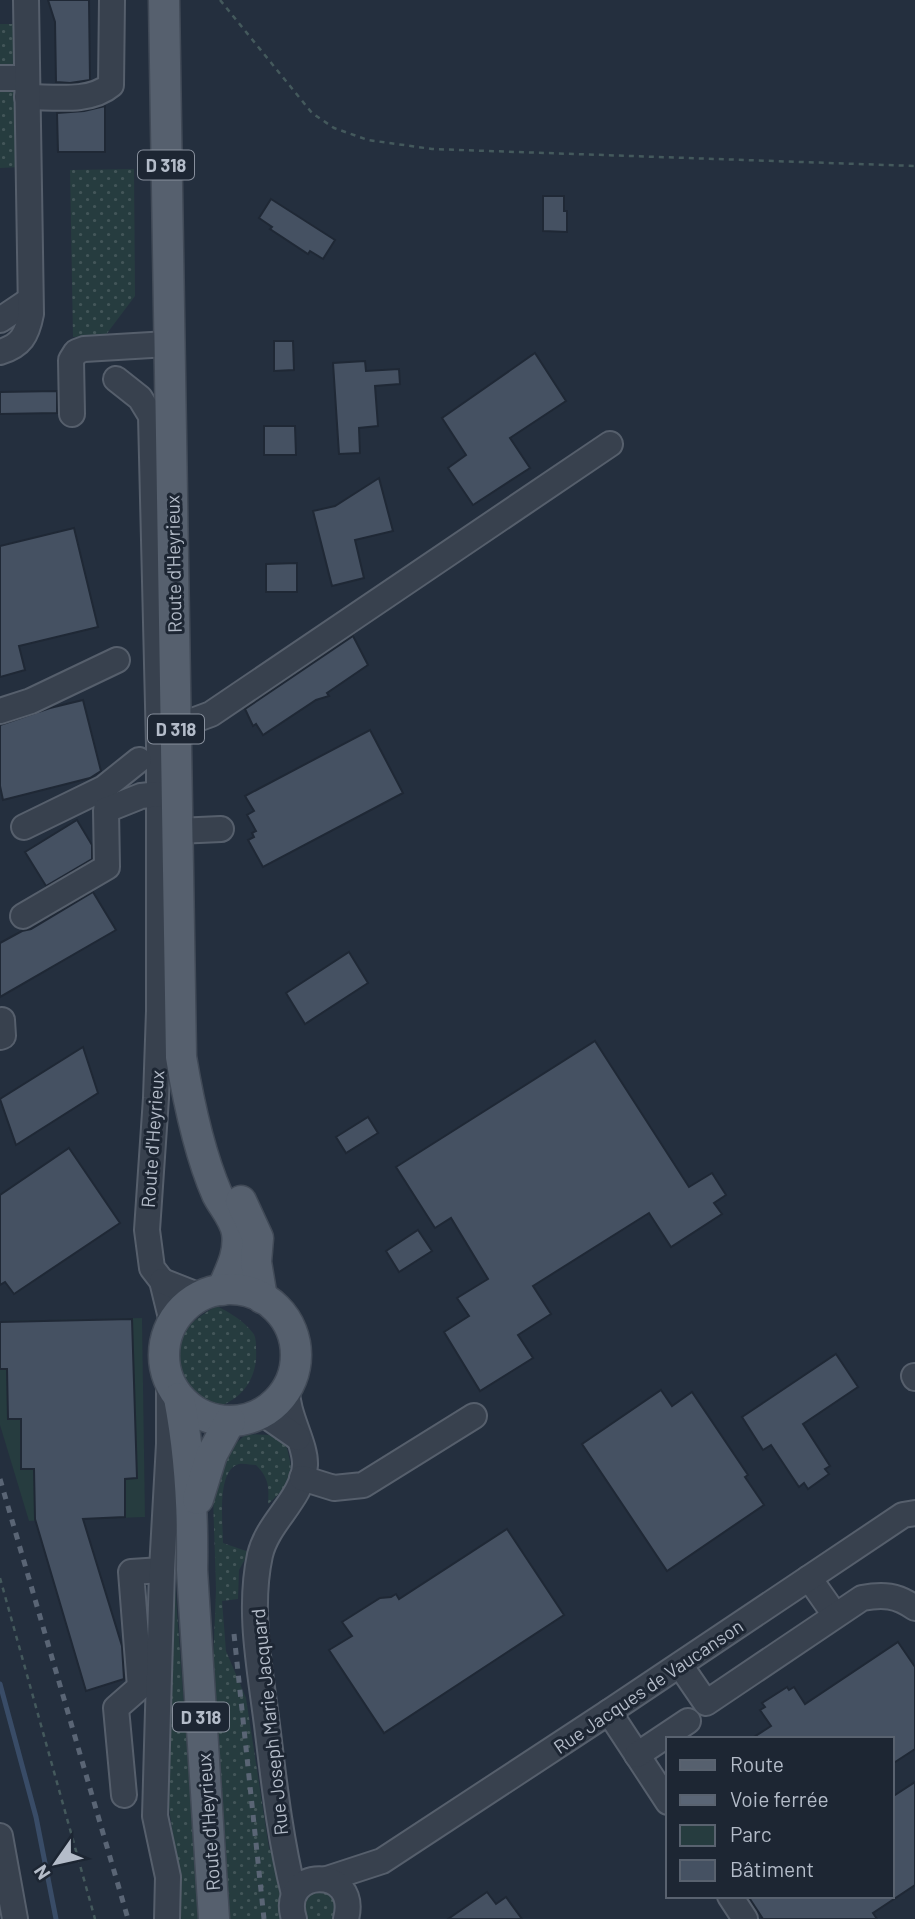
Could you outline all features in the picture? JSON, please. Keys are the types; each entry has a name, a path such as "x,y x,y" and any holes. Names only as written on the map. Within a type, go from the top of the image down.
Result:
{"main road":[{"name":"Route d'Heyrieux","path":"164,0 181,1057 188,1096 217,1193 237,1231 236,1259 211,1293"},
{"name":"Route d'Heyrieux","path":"197,1126 243,1206 258,1238 257,1262 262,1298"},
{"path":"243,1291 262,1298 278,1311 290,1328 295,1348 294,1368 287,1387 276,1402 262,1413 247,1419 230,1422 202,1415 174,1389 164,1361 165,1341 172,1322 184,1307 211,1293 243,1291"},
{"name":"Route d'Heyrieux","path":"174,1389 188,1447 193,1516 192,1570 214,1919"},
{"name":"Route d'Heyrieux","path":"193,1516 212,1454 230,1422"}],"street":[{"path":"0,352 16,346 27,333 30,300 26,0"},
{"path":"0,78 27,88 80,96 102,93 111,85 112,0"},
{"path":"0,320 30,300"},
{"path":"72,414 71,360 76,352 84,349 168,344"},
{"name":"Route d'Heyrieux","path":"116,379 146,406 151,416 159,794 156,1098 147,1230 152,1268 162,1282 172,1322"},
{"path":"176,727 211,714 610,444"},
{"path":"0,711 31,701 117,660"},
{"path":"24,827 104,788 139,760"},
{"path":"23,916 107,867 106,810 141,796 159,794"},
{"path":"177,831 221,830"},
{"path":"162,1282 211,1293"},
{"path":"287,1387 287,1402 305,1464 302,1478 334,1488 363,1485 474,1416"},
{"path":"167,1919 168,1877 155,1816 162,1570 174,1389"},
{"path":"262,1413 298,1438"},
{"name":"Rue Joseph Marie Jacquard","path":"302,1478 299,1490 276,1519 261,1553 254,1612 283,1850 311,1884"},
{"name":"Rue Jacques de Vaucanson","path":"311,1884 382,1861 903,1515 915,1513"},
{"path":"124,1796 116,1708 140,1687 131,1572 162,1570"},
{"path":"809,1578 835,1615"},
{"path":"680,1665 706,1703 862,1598 883,1594 902,1599 915,1608"},
{"path":"609,1712 666,1799"},
{"path":"637,1755 688,1721"},
{"path":"0,1836 15,1919"},
{"name":"Rue Jacques de Vaucanson","path":"347,1914 382,1861"},
{"path":"294,1919 292,1902 311,1884 343,1891 347,1914"},
{"path":"731,1898 745,1919"}],"path":[{"path":"220,0 312,113 334,128 368,140 432,149 915,166"},
{"path":"0,1578 95,1919"}],"green space":[{"path":"0,24 18,24 16,67 0,72"},
{"path":"0,82 15,87 20,167 0,168"},
{"path":"134,169 135,296 105,336 73,337 70,170"},
{"path":"217,1306 245,1324 254,1335 256,1345 255,1368 248,1384 236,1397 220,1406 197,1397 186,1388 178,1360 184,1332 198,1318"},
{"path":"142,1318 145,1517 29,1521 0,1425 0,1321"},
{"path":"246,1434 269,1435 286,1445 291,1472 283,1490 268,1504 264,1474 256,1465 239,1464 232,1468 227,1476 222,1499 223,1543 249,1552 239,1570 238,1599 222,1601 226,1651 246,1698 269,1848 286,1882 283,1919 227,1919 212,1689 216,1589 213,1496 224,1455"},
{"path":"174,1572 200,1919 176,1919 178,1869 166,1787"},
{"path":"316,1891 331,1895 336,1904 332,1919 307,1919 305,1916 304,1901"}],"building":[{"path":"48,0 89,0 90,80 56,82 55,22"},
{"path":"105,106 105,152 58,152 57,113"},
{"path":"543,196 564,196 567,232 543,231"},
{"path":"271,199 335,240 323,259 310,251 308,254 270,229 272,227 259,218"},
{"path":"274,341 293,341 294,370 274,371"},
{"path":"535,353 566,401 510,438 530,468 473,505 448,468 466,455 442,418"},
{"path":"365,361 366,371 399,369 400,384 375,386 378,426 359,428 360,453 339,454 333,363"},
{"path":"57,391 57,413 0,414 0,392"},
{"path":"264,426 295,426 296,455 264,455"},
{"path":"379,478 393,531 355,540 364,578 332,586 313,511 335,506"},
{"path":"74,528 98,627 19,646 25,670 0,677 0,546"},
{"path":"297,563 297,592 266,592 266,564"},
{"path":"353,636 368,665 327,693 329,696 316,700 263,735 256,724 253,726 245,709"},
{"path":"83,700 101,771 90,778 3,800 0,786 0,725"},
{"path":"370,730 403,793 263,867 248,840 254,837 252,833 256,831 247,815 254,811 245,796"},
{"path":"77,820 92,845 92,859 46,886 25,852"},
{"path":"93,892 116,930 0,997 0,943 31,929"},
{"path":"349,952 368,983 305,1024 286,993"},
{"path":"595,1041 689,1187 712,1173 726,1195 714,1203 722,1214 671,1247 649,1213 533,1286 551,1314 518,1335 533,1358 480,1391 444,1332 469,1316 457,1298 488,1279 451,1218 435,1228 396,1167"},
{"path":"83,1047 98,1093 16,1145 0,1099"},
{"path":"368,1117 378,1133 346,1153 336,1137"},
{"path":"69,1148 120,1223 14,1294 5,1282 0,1285 0,1195"},
{"path":"418,1230 432,1251 399,1272 386,1251"},
{"path":"132,1319 137,1478 125,1479 125,1517 83,1519 122,1646 124,1679 86,1691 35,1519 34,1469 21,1469 21,1419 8,1419 7,1369 0,1369 0,1322"},
{"path":"836,1354 858,1387 803,1424 830,1466 825,1469 829,1474 808,1489 804,1483 799,1487 771,1445 763,1450 742,1417"},
{"path":"661,1390 672,1406 692,1392 748,1475 745,1477 764,1505 667,1571 582,1444"},
{"path":"507,1529 564,1615 384,1733 329,1650 352,1636 342,1622 380,1598 396,1594 399,1599"},
{"path":"898,1642 915,1667 915,1749 894,1763 894,1737 754,1737 771,1726 760,1710 765,1707 762,1703 787,1687 789,1690 794,1687 805,1704"},
{"path":"915,1782 915,1885 873,1913 877,1919 763,1919 749,1898 894,1898 894,1796"},
{"path":"487,1892 496,1904 506,1897 522,1919 448,1919"}],"waterway":[{"path":"0,1684 36,1817 56,1919"}],"railway":[{"path":"0,1479 128,1919"},
{"path":"234,1634 264,1919"}]}
